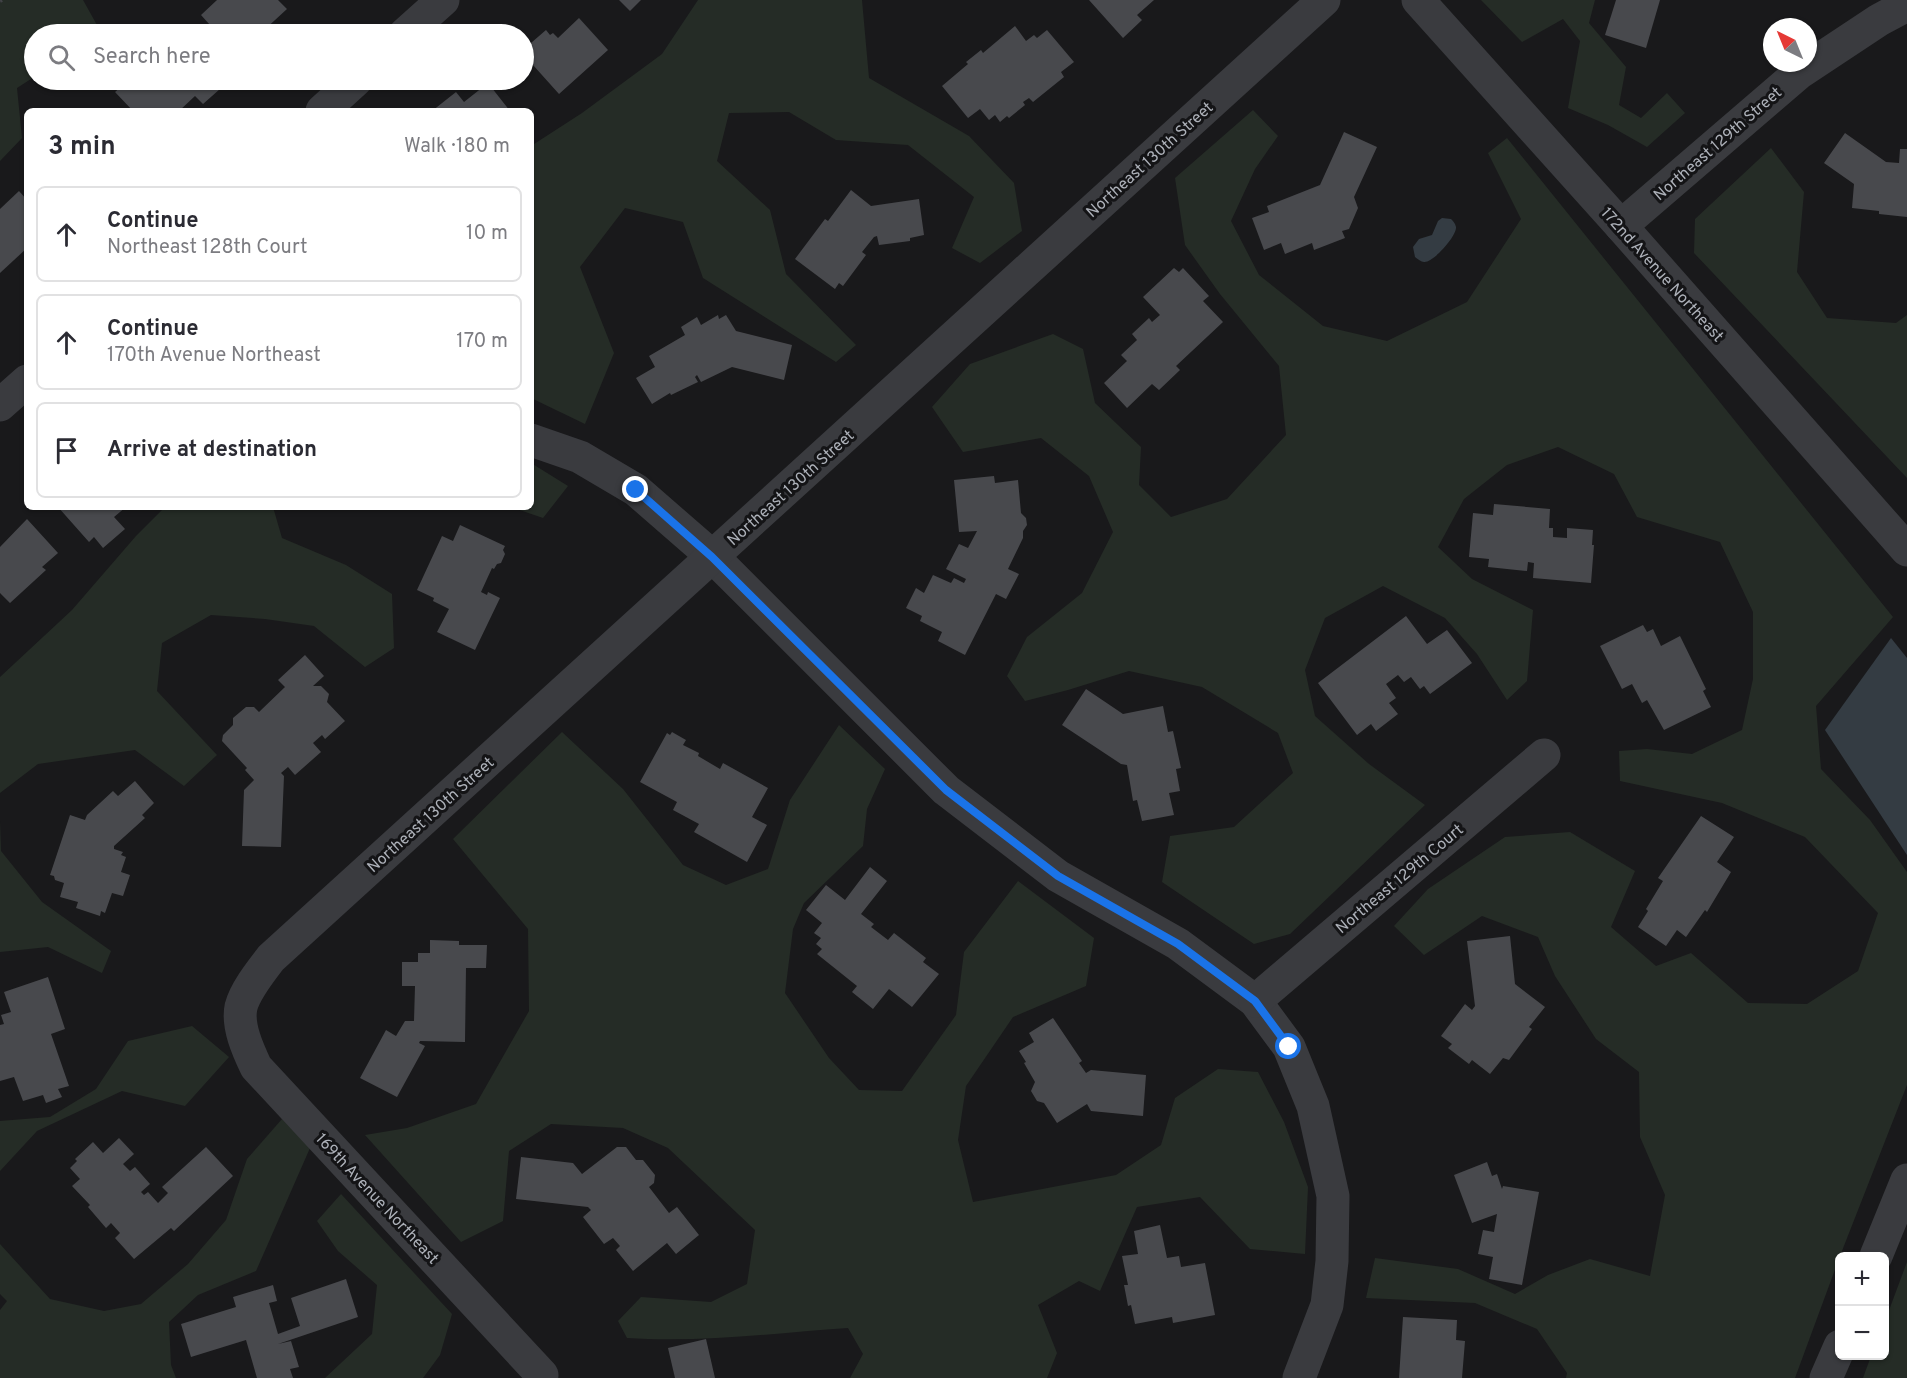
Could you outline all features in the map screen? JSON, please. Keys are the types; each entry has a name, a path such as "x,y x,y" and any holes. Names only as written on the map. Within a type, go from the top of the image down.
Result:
{"street":[{"path":"416,24 443,0"},
{"name":"Northeast 130th Street","path":"241,1007 254,982 271,958 1324,0"},
{"name":"172nd Avenue Northeast","path":"1418,0 1907,550"},
{"name":"Northeast 129th Street","path":"1621,226 1799,73 1879,20 1907,6"},
{"path":"325,108 345,90"},
{"path":"0,405 24,384"},
{"path":"534,441 580,457 636,490 712,557 946,790 1058,876 1178,944 1255,1001 1289,1047 1313,1106 1333,1196 1332,1261 1327,1305 1299,1378"},
{"name":"Northeast 129th Court","path":"1255,1001 1544,755"},
{"name":"169th Avenue Northeast","path":"241,1007 244,1041 256,1067 542,1375"},
{"path":"1878,1252 1907,1180"},
{"path":"1826,1378 1835,1356"}],"shaded area":[{"path":"0,0 83,0 96,24 24,24 24,83 17,88 22,138 0,161"},
{"path":"698,0 862,0 869,78 969,136 1014,183 1022,231 980,263 952,248 974,197 908,145 836,140 789,112 729,113 717,161 770,210 786,274 856,345 836,362 703,278 683,222 625,208 580,267 614,353 585,424 534,399 534,144 582,113 662,54"},
{"path":"1481,0 1595,0 1589,23 1626,67 1619,105 1641,118 1667,93 1685,113 1647,147 1608,125 1568,108 1580,41 1563,19 1522,42"},
{"path":"1253,110 1278,136 1255,169 1231,221 1259,275 1323,326 1387,341 1467,302 1521,219 1488,153 1507,138 1893,617 1816,706 1821,769 1870,820 1907,872 1907,1085 1842,1252 1835,1252 1835,1270 1795,1378 1566,1378 1567,1373 1537,1329 1475,1303 1366,1298 1375,1258 1458,1269 1515,1294 1548,1275 1590,1259 1650,1276 1665,1195 1640,1137 1639,1072 1596,1039 1555,976 1538,937 1482,916 1424,955 1394,926 1428,889 1505,837 1570,832 1635,871 1611,927 1656,966 1691,953 1748,1003 1807,1004 1858,971 1878,913 1805,837 1722,803 1620,781 1619,751 1647,749 1692,754 1742,730 1753,679 1753,612 1720,542 1637,517 1614,474 1558,447 1507,465 1464,499 1438,547 1472,579 1533,610 1527,681 1507,700 1477,654 1445,618 1383,586 1325,618 1305,670 1315,716 1369,764 1425,805 1290,934 1254,944 1162,882 1170,836 1234,827 1293,773 1278,733 1202,687 1129,671 1025,701 1007,676 1027,637 1082,593 1113,532 1089,476 1041,438 963,452 932,407 970,364 1053,334 1083,349 1095,403 1141,447 1139,485 1171,517 1227,499 1286,435 1279,366 1220,294 1185,245 1175,178"},
{"path":"1771,148 1804,192 1797,272 1827,318 1896,323 1907,315 1907,478 1694,253 1695,219"},
{"path":"1442,218 1451,219 1454,222 1456,227 1453,236 1438,254 1422,262 1415,257 1413,247 1419,239 1432,235 1438,221"},
{"path":"534,465 568,486 543,518 520,510 534,510"},
{"path":"162,510 274,510 282,538 346,565 392,594 394,648 365,667 314,626 211,615 162,643 157,691 217,755 184,786 135,750 38,764 0,793 0,677 72,610 136,536"},
{"path":"1891,638 1907,658 1907,855 1825,730"},
{"path":"839,725 885,769 867,809 863,846 804,903 793,929 785,993 829,1058 859,1090 902,1091 956,1015 964,952 1018,881 1094,938 1086,986 1013,1017 966,1086 958,1140 973,1202 1116,1175 1161,1145 1175,1098 1218,1069 1258,1072 1284,1122 1308,1187 1305,1254 1250,1249 1200,1197 1137,1207 1100,1291 1079,1281 1038,1305 1057,1353 1047,1378 850,1378 863,1354 848,1328 710,1338 627,1338 618,1321 641,1297 711,1302 747,1284 755,1230 668,1148 623,1128 551,1124 509,1151 503,1221 461,1242 365,1135 407,1128 476,1104 529,1011 528,929 453,839 562,732 623,789 683,865 726,885 768,869 790,800"},
{"path":"0,821 1,851 42,902 111,951 102,973 48,947 0,952"},
{"path":"192,1026 229,1057 185,1106 122,1091 37,1131 0,1171 0,1121 50,1117 96,1089 128,1041"},
{"path":"282,1119 310,1148 256,1271 198,1295 169,1322 171,1365 176,1378 0,1378 0,1310 7,1301 0,1294 0,1244 50,1299 104,1311 141,1304 188,1264 226,1220 247,1159"},
{"path":"341,1194 452,1314 440,1355 423,1378 325,1378 372,1334 377,1285 338,1251 317,1221"},
{"path":"1907,1262 1907,1378 1863,1378 1870,1360 1889,1360 1889,1310"}],"building":[{"path":"217,0 278,0 287,9 271,24 209,24 201,15"},
{"path":"619,0 641,0 630,11"},
{"path":"1089,0 1154,0 1137,15 1142,20 1123,38"},
{"path":"1616,0 1660,0 1646,48 1605,35"},
{"path":"579,18 608,50 559,94 534,66 534,40 546,30 550,35 553,33 558,38"},
{"path":"1015,26 1026,41 1034,35 1037,38 1047,30 1074,62 1061,72 1064,77 1033,102 1029,98 1023,102 1025,105 1009,118 1007,116 1000,122 995,115 989,120 980,109 968,118 942,86 968,64 966,62 981,50 983,53"},
{"path":"117,90 219,90 203,104 195,96 182,108 130,108 115,92"},
{"path":"479,90 494,90 508,108 436,108 456,92 464,102"},
{"path":"1344,132 1377,147 1354,197 1358,208 1349,229 1342,231 1345,238 1314,250 1312,243 1285,254 1281,243 1264,250 1252,218 1269,212 1267,206 1320,185"},
{"path":"1845,133 1886,162 1899,163 1900,149 1907,149 1907,217 1852,208 1854,184 1824,163"},
{"path":"851,190 871,206 919,199 924,235 910,238 910,241 879,245 877,236 874,237 862,252 866,255 843,286 839,283 835,289 795,259 825,219 828,221"},
{"path":"19,191 24,197 24,251 0,273 0,209"},
{"path":"1174,268 1179,272 1183,268 1209,296 1203,301 1223,322 1176,366 1180,370 1159,390 1152,384 1127,408 1104,383 1127,361 1121,355 1137,340 1132,334 1149,318 1152,322 1160,315 1143,297"},
{"path":"718,315 719,319 726,315 736,331 792,345 784,380 732,367 701,382 697,375 695,377 698,382 671,395 670,393 652,404 636,378 655,367 649,356 685,335 681,327 697,317 701,325"},
{"path":"994,476 995,483 1018,480 1021,513 1026,518 1027,525 1008,569 1019,574 1006,599 996,594 965,655 938,641 942,632 920,621 922,616 906,608 916,588 924,593 933,575 951,583 954,578 964,583 966,579 946,569 959,544 968,548 977,531 959,532 954,480"},
{"path":"1494,504 1550,509 1549,528 1553,528 1553,537 1567,538 1567,528 1593,530 1591,583 1533,578 1534,563 1528,562 1527,571 1488,567 1489,559 1469,557 1473,513 1493,515"},
{"path":"61,510 122,510 114,517 125,529 103,548 94,537 89,542"},
{"path":"27,519 58,553 42,567 46,570 10,603 0,593 0,547"},
{"path":"460,525 505,546 503,550 505,554 501,563 497,564 494,569 492,568 481,592 487,595 488,592 500,598 475,650 437,632 449,609 433,601 434,598 417,590 442,536 453,541"},
{"path":"1406,616 1427,644 1447,630 1472,663 1430,694 1424,686 1420,689 1411,677 1404,682 1398,675 1386,684 1396,698 1389,703 1398,714 1376,731 1371,724 1357,735 1318,683"},
{"path":"1643,625 1647,632 1653,629 1661,646 1680,636 1706,689 1703,691 1711,707 1664,730 1647,700 1642,703 1632,684 1622,689 1600,646"},
{"path":"305,655 324,676 313,686 321,686 329,694 327,702 345,721 325,739 322,735 313,743 321,752 295,775 288,767 281,773 284,776 281,847 242,846 244,790 254,780 245,770 247,768 222,741 223,735 233,725 233,718 246,707 254,707 259,712 285,687 278,680"},
{"path":"1086,689 1123,714 1163,706 1168,732 1173,731 1181,768 1176,769 1180,791 1169,793 1174,815 1142,821 1137,800 1133,801 1127,765 1121,764 1062,725"},
{"path":"672,732 686,740 683,745 699,753 698,756 720,769 723,763 768,788 752,817 767,825 747,862 694,832 699,824 673,810 677,802 640,782 667,733 670,735"},
{"path":"135,781 154,803 142,815 145,818 114,846 114,849 123,852 121,855 126,857 121,872 130,875 123,896 112,893 105,913 101,911 100,916 76,908 78,902 60,897 64,883 55,880 54,876 50,875 70,815 85,820 87,815 113,791 118,796"},
{"path":"1701,816 1734,837 1717,862 1731,872 1707,912 1705,910 1686,937 1677,930 1666,946 1638,927 1663,881 1658,878"},
{"path":"870,867 887,881 861,914 874,924 871,927 888,940 894,933 926,958 923,962 939,974 912,1007 889,989 873,1009 852,992 857,986 817,954 822,949 816,944 821,938 814,933 822,923 806,910 826,885 845,900"},
{"path":"1510,936 1515,984 1545,1007 1529,1027 1532,1029 1509,1060 1503,1058 1490,1074 1472,1060 1469,1064 1448,1048 1452,1044 1441,1036 1465,1004 1472,1010 1475,1006 1467,941"},
{"path":"430,940 459,941 459,945 487,945 486,968 466,968 465,1042 420,1041 419,1043 425,1046 397,1097 360,1078 386,1030 396,1036 405,1021 414,1021 415,986 402,986 402,962 418,962 418,953 430,953"},
{"path":"48,977 65,1029 51,1034 69,1086 58,1089 62,1097 46,1103 43,1095 23,1101 14,1077 0,1081 0,1025 4,1024 1,1015 11,1012 4,992"},
{"path":"1053,1018 1082,1061 1079,1063 1086,1073 1091,1070 1146,1075 1143,1116 1091,1111 1087,1104 1057,1123 1044,1103 1037,1101 1031,1091 1035,1082 1019,1051 1034,1042 1029,1033"},
{"path":"119,1138 134,1154 123,1164 130,1171 135,1167 150,1184 141,1192 144,1195 148,1192 158,1203 168,1193 162,1187 206,1147 233,1176 174,1231 171,1228 134,1259 115,1238 120,1233 111,1223 106,1228 88,1207 90,1205 72,1186 80,1179 70,1168 77,1161 75,1159 93,1142 103,1153"},
{"path":"617,1147 626,1147 636,1160 643,1160 655,1175 654,1183 649,1187 669,1213 677,1207 699,1235 676,1254 667,1243 633,1271 616,1250 620,1246 613,1238 604,1244 583,1217 591,1210 588,1207 516,1199 521,1157 573,1163 582,1174"},
{"path":"1487,1162 1492,1176 1497,1174 1502,1189 1503,1186 1539,1192 1522,1285 1489,1279 1493,1257 1478,1254 1483,1230 1494,1232 1497,1214 1472,1223 1454,1175"},
{"path":"1160,1225 1167,1258 1179,1256 1181,1267 1205,1263 1215,1315 1173,1323 1172,1317 1135,1324 1131,1305 1128,1306 1124,1285 1128,1285 1122,1256 1138,1254 1134,1231"},
{"path":"346,1279 358,1317 278,1344 291,1341 299,1367 290,1369 293,1378 257,1378 246,1340 191,1357 181,1324 236,1307 233,1297 273,1285 277,1301 269,1303 278,1334 300,1326 291,1298"},
{"path":"1403,1317 1457,1320 1456,1340 1465,1341 1462,1378 1399,1378"},
{"path":"706,1339 715,1378 675,1378 668,1348"}],"route":[{"path":"636,490 712,557 946,790 1058,876 1178,944 1255,1001 1289,1047"}]}
